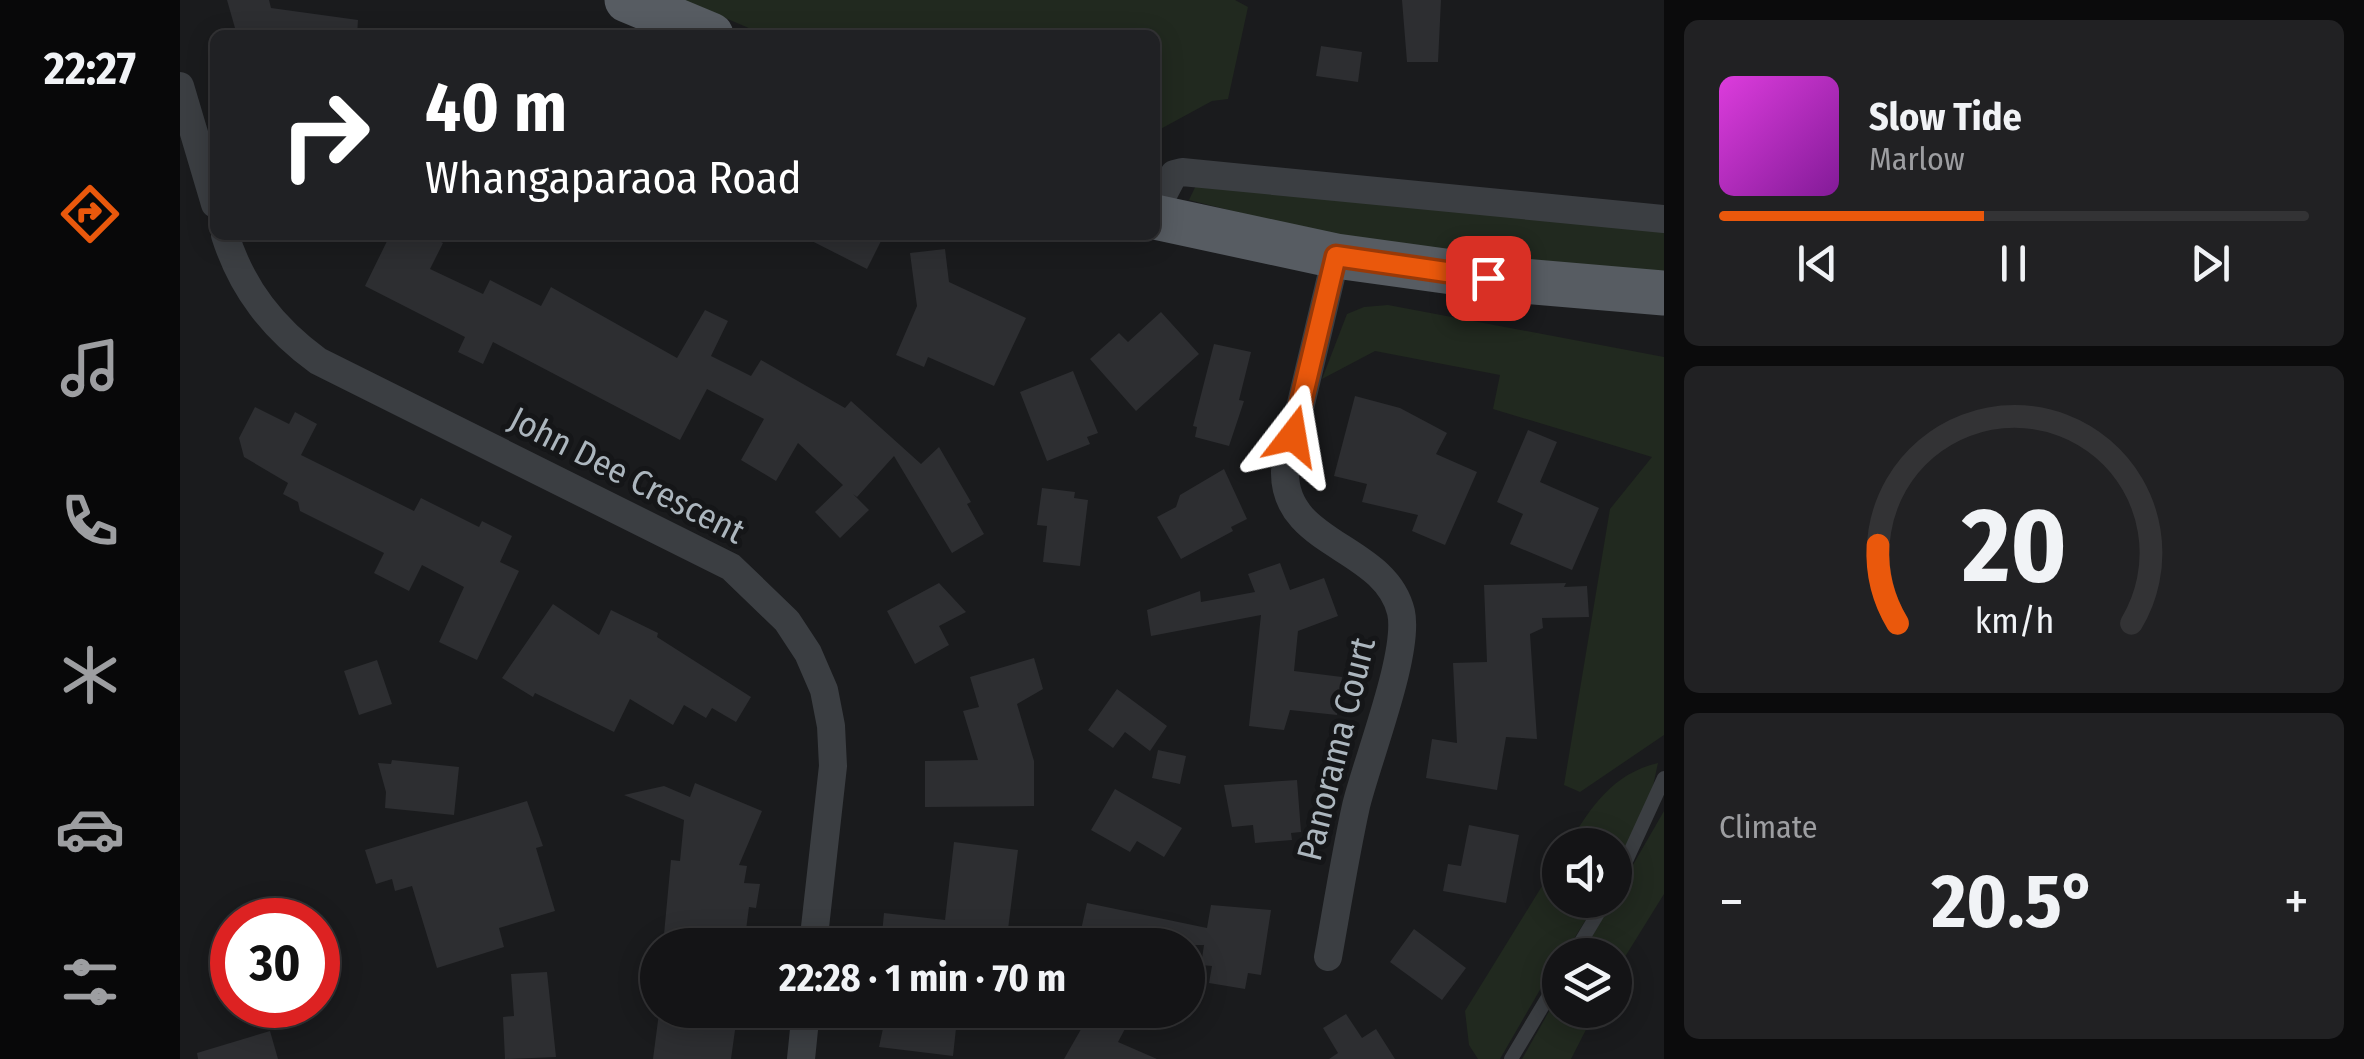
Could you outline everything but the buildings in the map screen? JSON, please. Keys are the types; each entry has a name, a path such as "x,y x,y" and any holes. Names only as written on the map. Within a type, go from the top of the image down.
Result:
{"main road":[{"path":"627,0 698,30"},
{"path":"1160,214 1336,256 1510,280 1664,293"},
{"path":"1510,280 1664,320"}],"street":[{"path":"180,86 210,187"},
{"path":"1160,203 1174,174 1182,172 1664,219"},
{"name":"John Dee Crescent","path":"227,240 252,296 283,336 318,361 731,567 788,621 824,690 830,726 833,766 815,928"},
{"name":"Panorama Court","path":"1328,957 1356,808 1404,630 1396,596 1383,578 1305,523 1292,510 1284,491 1285,472 1336,256"},
{"path":"801,1059 804,1028"}],"lane":[{"path":"1632,848 1664,778"},
{"path":"1512,1059 1542,1008"}],"green space":[{"path":"683,0 1235,0 1248,7 1228,99 1212,101 1160,129 1160,30 753,30"},
{"path":"1198,181 1664,231 1664,278 1324,234 1189,200"},
{"path":"1388,305 1664,357 1664,735 1580,792 1564,785 1610,509 1652,457 1493,409 1500,375 1375,351 1322,379 1347,314 1364,307"},
{"path":"1658,763 1651,795 1632,836 1632,828 1579,828 1604,794 1642,768"},
{"path":"1664,811 1664,894 1632,946 1632,938 1591,938 1602,918 1632,918 1632,867"},
{"path":"1542,886 1542,918 1587,918 1575,938 1542,938 1542,986 1500,1059 1478,1059 1469,1045 1465,1011"},
{"path":"1542,1024 1542,1028 1587,1028 1571,1059 1522,1059"}],"route":[{"path":"1293,436 1336,256 1488,278"}]}
